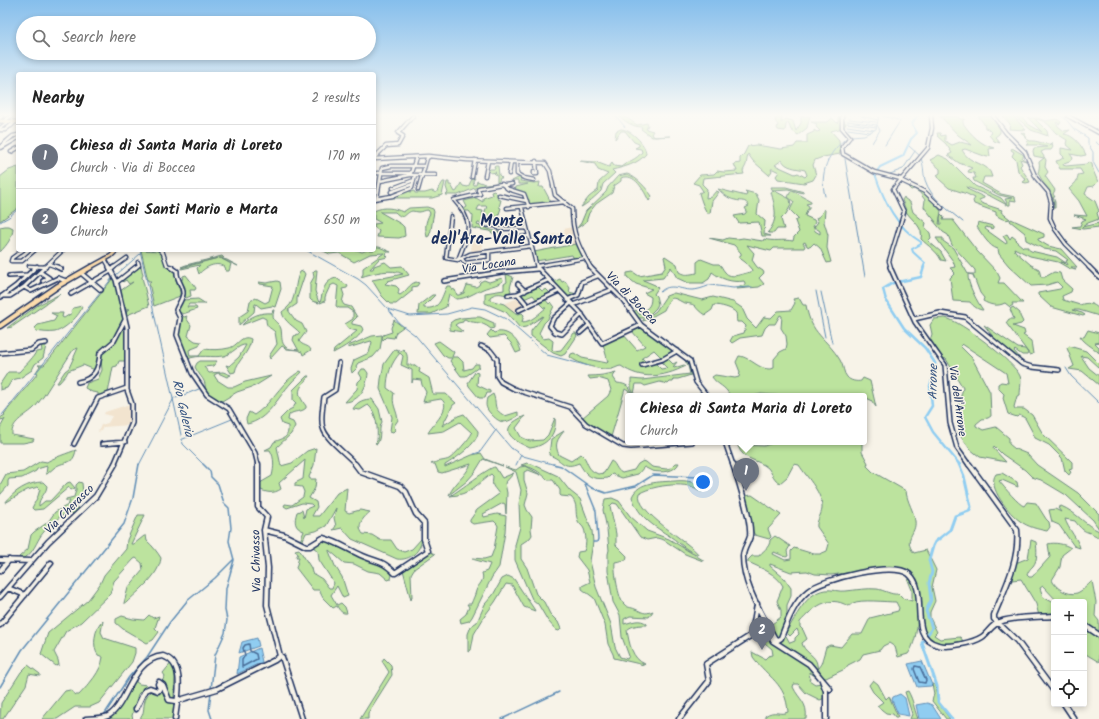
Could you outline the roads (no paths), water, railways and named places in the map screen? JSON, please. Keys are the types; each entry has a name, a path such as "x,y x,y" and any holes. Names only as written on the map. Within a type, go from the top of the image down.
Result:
{"main road":[{"path":"0,326 66,281 82,273 114,252"}],"street":[{"path":"11,152 15,150"},
{"path":"843,150 842,152 874,172 900,179 925,192 942,208"},
{"path":"900,179 921,157 926,150"},
{"path":"1023,150 1036,178 1050,196 1053,206 1049,216 1055,227 1065,241 1099,277"},
{"path":"411,174 416,157"},
{"path":"418,190 427,157 438,157"},
{"path":"376,158 438,157 511,162 536,161 538,174 534,174 534,171"},
{"path":"472,177 475,160"},
{"path":"485,176 488,161"},
{"name":"Via di Boccea","path":"536,161 547,164 552,177 552,186 555,196 565,202 572,210 571,219 577,244 584,258 597,276 623,300 641,325 690,362 696,382 705,393"},
{"path":"509,174 511,162"},
{"path":"517,162 517,174 534,180"},
{"path":"376,195 380,181 381,168 387,166 423,166"},
{"path":"509,170 517,170"},
{"path":"377,173 415,175 435,174"},
{"path":"380,181 411,174"},
{"path":"376,198 390,196 411,189 415,175"},
{"path":"393,183 394,178"},
{"name":"Via dell'Arrone","path":"900,179 893,189 903,210 889,261 890,267 921,332 946,367 950,423 957,448 1014,525 1017,532 1018,544 1011,572 994,615 996,623"},
{"path":"393,188 414,180"},
{"path":"391,192 413,184"},
{"path":"458,260 469,230 464,211 454,200 480,194 478,190 479,188 501,184 508,189 524,194 529,207"},
{"path":"500,188 512,184"},
{"path":"499,195 527,201"},
{"path":"507,208 522,208 565,202"},
{"path":"522,208 537,267 582,314 602,343 641,325"},
{"path":"451,216 452,224 446,251 446,258 458,260 470,254 531,246"},
{"path":"483,225 497,226 499,229 526,228"},
{"path":"511,236 516,238 528,236"},
{"path":"19,252 11,261 22,261 33,252"},
{"path":"0,297 10,296 24,287 61,252"},
{"name":"Via Chivasso","path":"163,252 167,265 177,271 176,278 182,290 182,296 176,310 180,318 178,335 192,372 207,396 229,410 256,455 258,507 267,518 264,530 268,568 266,605 280,656 282,657 302,719"},
{"path":"462,259 465,263 489,260 489,252"},
{"path":"71,294 111,271 127,258"},
{"name":"Via Locana","path":"444,281 482,276 509,270 537,267 584,258"},
{"name":"Via Cherasco","path":"0,597 48,542 96,496 114,467 132,423 132,400 127,394 127,327 117,282 105,259"},
{"path":"117,282 139,265 138,262"},
{"path":"49,264 61,269"},
{"path":"29,266 46,267"},
{"path":"0,297 16,286 38,266"},
{"path":"40,272 49,278 43,281"},
{"path":"82,273 101,290"},
{"path":"9,276 27,275"},
{"path":"568,300 578,295 582,282 597,276"},
{"path":"24,287 32,291 58,278 66,281"},
{"path":"508,294 518,294 548,280"},
{"path":"518,284 525,291"},
{"path":"582,314 562,334 552,329 550,326 552,321 572,304 611,290"},
{"path":"519,310 559,291"},
{"path":"518,294 528,306"},
{"path":"914,319 940,313 965,317 1022,364 1032,367 1059,370"},
{"path":"78,382 90,377 99,363 100,353 114,341 125,318"},
{"path":"580,333 589,325"},
{"path":"0,353 31,350 39,344 46,343"},
{"path":"481,346 491,351 497,359 497,377 504,384 525,393 569,406 586,424 621,446 632,447 656,445"},
{"path":"642,365 664,359 677,351"},
{"path":"264,530 284,535 306,546 310,546 323,538 335,540 362,555 384,562 395,573 416,560 428,549 424,538 424,523 416,515 409,497 401,486 361,472 349,456 327,436 322,428 324,397 335,390 339,363"},
{"path":"74,444 97,398 127,388"},
{"path":"102,444 125,442"},
{"path":"726,445 740,484 749,525 750,535 744,550 743,562 747,580 773,638 779,639 785,626 804,595 815,587 861,573 896,569 908,573 916,582 920,627 922,632 929,640 940,646 974,641 983,637 996,623 1003,620 1051,616"},
{"path":"750,535 754,537"},
{"path":"0,560 31,561"},
{"path":"0,571 10,560"},
{"path":"0,625 51,563"},
{"path":"8,588 25,595"},
{"path":"679,719 709,682 706,664 750,636 754,628 757,604"},
{"path":"996,623 1019,643 1051,687"},
{"path":"767,626 769,635 774,642 784,650 805,660 830,689"},
{"path":"1087,627 1099,635"},
{"path":"86,719 102,718 113,711 129,685 144,666 151,659 159,656 167,657 175,665 177,676 175,719"},
{"path":"136,709 145,690 150,688 158,690 160,688 158,684 159,682 163,685 169,700 176,701 217,689 275,660 280,656"},
{"path":"820,677 826,691 826,719"},
{"path":"1066,707 1074,719"}],"water":[{"path":"257,638 259,646 239,653 242,642"},
{"path":"259,648 262,662 237,674 239,657"},
{"path":"922,661 932,685 931,686 917,687 908,664"},
{"path":"900,694 905,698 909,716 898,714 892,700 893,697"},
{"path":"927,703 932,705 941,719 919,719 916,705"}],"waterway":[{"path":"825,196 823,187 824,171 830,156 835,150"},
{"name":"Arrone","path":"906,150 903,156 880,167 875,174 882,194 898,221 912,236 921,242 921,244 912,249 913,252 925,263 923,268"},
{"path":"1091,150 1093,152 1093,162 1099,173"},
{"path":"890,174 903,169 915,151"},
{"path":"915,151 920,156"},
{"path":"921,158 925,180 928,187 941,204 963,222"},
{"path":"845,159 865,277"},
{"path":"0,222 16,211"},
{"name":"Rio Galeria","path":"140,252 173,400"},
{"path":"310,252 358,279 366,285 388,309"},
{"path":"116,275 140,254"},
{"name":"Arrone","path":"924,267 921,277 893,283 883,289 886,300 904,328 925,348 935,363 936,369 930,386 932,406 925,417 933,432 960,465"},
{"path":"2,415 113,277"},
{"path":"703,284 733,288 752,287"},
{"path":"660,292 668,287 692,290 708,286"},
{"path":"816,291 825,337"},
{"path":"821,292 832,343"},
{"path":"388,309 410,316 447,314 472,307 485,309 506,319 547,355 589,366"},
{"path":"388,309 399,323 415,335 496,430"},
{"path":"1066,368 1071,376 1099,403"},
{"path":"176,398 199,389"},
{"path":"139,465 173,400"},
{"name":"Rio Galeria","path":"173,400 183,444 210,471 211,477 218,484 224,503 229,508 231,528 229,541 234,559"},
{"path":"183,439 232,419"},
{"path":"474,454 480,452 496,430"},
{"path":"496,430 511,448 523,456 556,465"},
{"path":"516,465 521,455"},
{"path":"0,687 22,650 124,524 133,498 139,464"},
{"path":"553,464 561,466 592,488 606,493 636,486 653,475 697,477"},
{"name":"Arrone","path":"952,719 938,702 937,686 922,643 932,628 926,611 931,600 929,583 932,572 929,560 933,546 935,542 950,530 955,516 969,511 971,507 964,476 959,464"},
{"path":"585,484 596,511 598,539 597,542 593,542"},
{"path":"104,715 129,677 147,657 170,622 187,601 215,578 234,559"},
{"name":"Rio Galeria","path":"211,689 215,655 225,633 227,620 225,610 226,588 234,559"},
{"name":"Rio Galeria","path":"211,692 209,710 212,719"},
{"path":"502,719 559,692"}],"place":[{"name":"Chiesa di Santa Maria di Loreto","path":"746,491"},
{"name":"Chiesa dei Santi Mario e Marta","path":"762,650"}],"district":[{"name":"Monte dell'Ara-Valle Santa","path":"502,229"}]}
